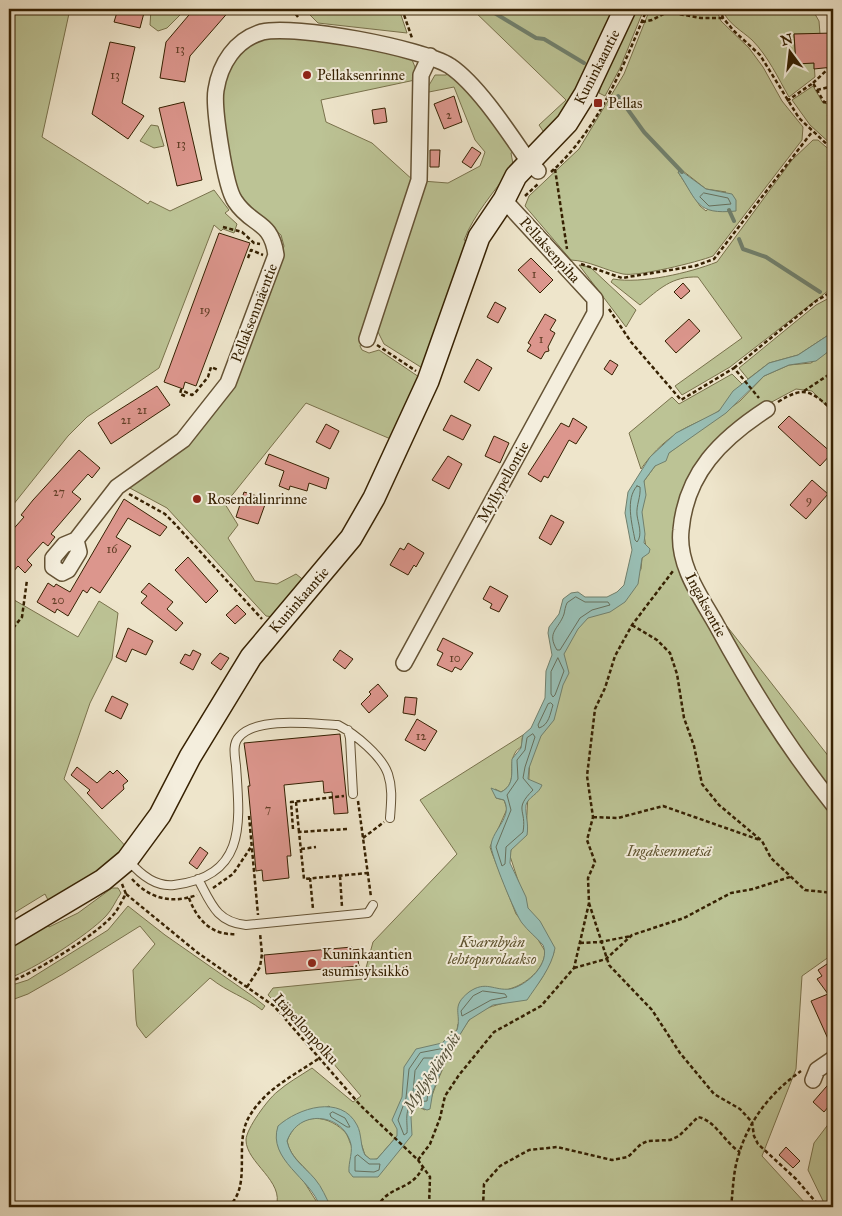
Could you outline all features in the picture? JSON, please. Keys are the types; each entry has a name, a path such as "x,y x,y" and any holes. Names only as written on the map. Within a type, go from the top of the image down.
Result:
{"main road":[{"name":"Kuninkaantie","path":"9,936 96,884 127,860 160,815 190,757 252,657 352,538 374,498 428,381 479,237 504,200 557,150 567,124 585,94 625,9"}],"street":[{"name":"Pellaksenmäentie","path":"76,540 118,486 184,440 228,383 276,255 274,239 270,232 243,211 228,189 215,94 218,76 226,58 241,42 262,32 276,30 372,42 412,50 430,56 450,65 466,79 541,167"},
{"path":"367,339 419,180 421,75 430,56"},
{"name":"Pellaksenpiha","path":"504,200 600,301"},
{"name":"Myllypellontie","path":"404,663 600,301"},
{"name":"Ingaksentie","path":"763,403 710,456 695,478 686,500 680,532 682,558 710,615 768,714 804,768 833,804"},
{"path":"809,1075 833,1059"}],"lane":[{"path":"127,860 150,880 169,885 198,879 209,874 226,860 237,838 240,818 234,750 239,737 256,726 276,724 338,725 348,730 368,747 388,772 392,794 390,818"},
{"path":"348,730 353,794"},
{"path":"198,879 220,916 233,924 246,925 368,913 373,905"}],"path":[{"path":"402,9 413,42"},
{"path":"642,22 652,20 674,9"},
{"path":"720,9 723,18 760,55 787,100 812,132 833,150"},
{"path":"667,12 701,18 723,18"},
{"path":"787,100 813,83 829,68"},
{"path":"813,83 824,102 833,104"},
{"path":"817,90 833,86"},
{"path":"578,264 587,264 622,278 695,266 714,259 812,132"},
{"path":"541,167 560,211 568,254"},
{"path":"223,227 242,232 254,243 262,244"},
{"path":"248,258 251,250 267,257"},
{"path":"600,301 631,342 681,400 734,368 816,301 833,292"},
{"path":"367,339 394,354 428,381"},
{"path":"185,396 180,394 181,390 192,394 195,393 208,377 211,367 223,372"},
{"path":"734,368 763,403 804,390 833,372"},
{"path":"804,390 814,394 833,410"},
{"path":"127,492 165,514 264,622"},
{"path":"418,1160 430,1144 440,1118 445,1096 459,1075 494,1032 541,1006 574,968 588,903 588,878 595,862 587,840 593,817 587,776 595,709 605,688 615,656 632,625 682,558"},
{"path":"9,633 22,617 27,580"},
{"path":"632,625 657,640 670,653 702,784 719,805 762,841 771,858 805,890 833,893"},
{"path":"294,829 291,802 353,794 357,797 373,905"},
{"path":"296,801 304,879 368,873"},
{"path":"593,817 618,818 663,806 762,841"},
{"path":"363,838 390,818"},
{"path":"299,832 347,829"},
{"path":"301,849 316,847"},
{"path":"332,908 342,908 340,876"},
{"path":"580,943 600,942 632,935 684,918 731,893 752,889 791,876"},
{"path":"310,878 313,910"},
{"name":"Itäpellonpolku","path":"126,894 198,953 274,1006 318,1059 387,1131 418,1160 430,1177 429,1207"},
{"path":"588,903 609,965 652,1010 680,1053 714,1094 740,1109 752,1122 754,1136 758,1144 796,1179 820,1207"},
{"path":"574,968 606,959 632,935"},
{"path":"228,1207 233,1203 240,1190 241,1134 248,1117 280,1082 318,1059"},
{"path":"731,1207 740,1152 752,1122 780,1086 809,1075"},
{"path":"483,1207 484,1184 500,1166 529,1150 557,1147 612,1160 628,1157 641,1144 648,1141 670,1140 679,1136 698,1117 704,1118 729,1145 740,1152"},
{"path":"377,1207 383,1197 417,1180 423,1167"}],"green space":[{"path":"9,9 70,9 42,137 148,204 150,201 170,211 214,190 229,210 225,213 237,224 234,233 223,229 221,231 214,225 159,368 87,417 68,436 9,510"},
{"path":"151,9 186,9 167,28 158,31 150,25"},
{"path":"304,9 399,9 407,33 318,23"},
{"path":"472,9 620,9 611,31 547,137 539,125 566,100"},
{"path":"632,9 644,9 620,68 605,96 599,93 605,72"},
{"path":"650,9 716,9 721,21 749,48 763,67 782,101 803,127 802,140 713,256 654,271 623,274 571,260 525,206 529,196 579,149 624,74","holes":["683,171 706,189 726,192 706,211 700,206 678,172"]},
{"path":"722,9 812,9 819,21 820,34 794,34 796,64 814,63 815,77 789,97 763,53 752,40 731,23"},
{"path":"281,34 410,55 415,67 415,80 321,100 326,122 372,143 414,181 360,346 362,350 369,353 379,350 422,379 393,440 306,403 225,504 238,525 228,538 255,581 277,584 296,574 306,582 274,617 266,616 167,508 128,487 235,385 274,281 284,246 281,235 243,203 233,186 222,104 223,80 242,48 259,38"},
{"path":"450,72 471,91 514,151 511,153 513,164 468,230 427,371 384,344 376,328 422,181 448,183 480,166 485,152 475,140 454,87 424,93 425,88 428,87 435,75 446,75"},
{"path":"813,86 823,103 833,105 833,111 827,115 833,123 833,146 810,125 792,100"},
{"path":"151,125 158,126 164,146 154,148 140,141"},
{"path":"813,140 818,140 833,153 833,287 730,367 682,395 675,386 742,338 698,277 673,281 640,305 611,282 613,279 651,279 693,270 717,262 792,160"},
{"path":"579,265 590,267 636,310 626,327"},
{"path":"833,296 833,332 798,355 769,363 748,379 739,368 816,305"},
{"name":"Ingaksenmetsä","path":"833,348 833,413 812,391 796,389 768,404 724,436 693,468 685,487 676,544 708,602 833,762 833,954 802,976 796,1069 762,1156 806,1204 744,1207 329,1207 315,1181 288,1146 287,1141 297,1125 304,1121 320,1119 336,1125 346,1133 355,1151 378,1174 417,1106 425,1110 430,1102 449,1055 469,1020 482,1010 515,1000 531,991 542,979 550,962 554,952 529,914 510,856 511,849 526,831 530,757 560,657 581,618 618,604 641,569 642,558 647,553 640,511 644,481 666,455 740,401 764,376 789,365 811,363"},
{"path":"732,374 742,384 723,407 671,438 648,459 641,469 629,433 672,397 679,404"},
{"path":"9,597 78,637 99,601 118,613 112,659 90,703 64,779 129,850 78,886 48,900 45,894 9,916"},
{"name":"Kvarnbyån lehtopurolaakso","path":"523,735 521,747 516,751 513,758 510,784 501,792 495,789 496,798 504,800 507,809 490,847 516,914 537,938 545,951 542,964 527,980 509,989 458,1024 457,1030 445,1040 397,1136 377,1159 371,1160 365,1155 361,1143 329,1106 281,1130 294,1171 301,1177 320,1207 276,1207 275,1189 252,1157 246,1140 253,1122 263,1107 281,1089 312,1068 353,1102 361,1096 327,1056 268,995 273,988 363,979 373,942 457,854 420,800"},
{"path":"112,888 118,888 121,893 108,914 98,924 45,960 9,978 9,941 45,921 49,927 78,913"},
{"path":"128,906 165,935 251,995 265,1006 262,1010 210,978 146,1038 137,1026 133,970 155,944 140,926 63,974 28,994 9,1001 9,986 28,980 108,930"},
{"path":"833,1118 833,1202 825,1205 808,1170 814,1143"}],"water":[{"path":"680,170 706,189 732,194 736,200 736,211 713,211 699,204 678,172"},
{"name":"Myllykylänjoki","path":"833,332 833,348 816,361 789,365 764,376 726,413 669,453 666,461 655,466 644,481 646,495 642,512 645,534 644,543 650,549 649,553 642,558 638,584 625,602 610,612 588,618 578,629 564,654 569,673 563,685 554,720 541,736 529,768 528,779 542,785 526,805 527,835 511,850 510,863 526,897 528,908 540,921 555,948 551,962 544,976 527,1000 493,1005 469,1020 448,1054 433,1091 430,1109 427,1110 417,1106 411,1117 412,1135 378,1177 353,1177 349,1172 350,1141 338,1125 329,1120 320,1118 310,1119 301,1123 293,1130 287,1141 289,1147 298,1162 311,1174 322,1189 331,1207 320,1207 308,1187 284,1159 276,1138 278,1126 297,1114 319,1107 341,1110 350,1115 357,1125 365,1155 370,1159 377,1159 397,1136 397,1129 392,1120 402,1097 404,1067 416,1049 442,1043 457,1030 458,1006 463,997 469,992 485,986 504,989 517,987 536,973 544,959 543,945 524,926 519,918 495,860 491,845 506,812 506,806 504,800 496,798 491,788 501,792 508,786 511,778 512,759 521,748 523,735 531,728 545,698 546,671 552,655 548,633 549,627 559,614 563,599 571,593 578,592 585,597 607,597 617,592 624,585 632,550 625,513 628,492 650,457 676,433 719,411 733,391 769,363 798,355"}],"building":[{"path":"118,9 145,9 140,28 114,22"},
{"path":"194,9 231,9 190,56 185,82 160,78 166,42"},
{"path":"833,33 833,67 814,69 814,63 796,64 794,34"},
{"path":"110,42 135,47 122,103 144,116 128,139 92,114"},
{"path":"454,96 462,122 444,129 434,104"},
{"path":"184,102 202,180 177,186 159,108"},
{"path":"385,108 387,122 374,124 372,110"},
{"path":"472,147 481,153 471,168 462,162"},
{"path":"430,150 440,150 439,167 430,167"},
{"path":"219,233 250,243 196,386 185,382 183,389 164,382"},
{"path":"531,258 553,280 540,293 518,270"},
{"path":"683,283 690,291 681,299 674,292"},
{"path":"495,302 506,308 498,323 487,317"},
{"path":"545,314 556,320 550,330 555,333 548,347 549,351 545,352 541,359 527,351 531,345 528,343"},
{"path":"689,319 700,331 676,353 665,341"},
{"path":"477,359 492,368 479,391 464,382"},
{"path":"610,360 618,365 612,375 604,369"},
{"path":"157,386 170,405 111,444 98,423"},
{"path":"451,415 471,425 463,440 443,430"},
{"path":"789,416 832,453 820,466 778,427"},
{"path":"573,418 587,427 576,444 569,440 548,478 544,476 541,482 528,474 561,423 569,427"},
{"path":"326,424 339,431 330,449 316,442"},
{"path":"494,436 509,443 500,463 485,456"},
{"path":"79,450 100,468 92,478 88,474 72,492 81,499 51,534 55,537 48,546 43,542 27,560 32,565 25,573 18,566 9,577 9,534 24,517 21,515 33,500"},
{"path":"269,454 329,478 326,489 309,483 307,491 290,486 289,490 279,486 284,471 265,464"},
{"path":"448,456 462,464 449,489 432,480"},
{"path":"812,480 828,494 806,519 790,505"},
{"path":"244,492 267,499 258,524 236,517"},
{"path":"124,499 167,527 160,536 128,518 116,537 131,546 100,593 91,587 87,593 83,590 68,616 57,609 55,613 37,602 48,583 54,587 56,584 70,592"},
{"path":"551,515 564,522 551,545 539,538"},
{"path":"408,543 424,553 416,567 414,565 408,575 390,565 400,548 404,550"},
{"path":"188,557 218,591 206,603 175,570"},
{"path":"149,583 173,602 167,609 183,623 176,631 141,603 147,596 141,592"},
{"path":"490,586 508,596 499,612 490,608 492,604 483,599"},
{"path":"237,605 246,614 235,624 226,615"},
{"path":"128,628 153,641 146,655 132,649 126,662 116,657"},
{"path":"443,638 473,653 461,670 455,667 452,672 437,665 443,653 437,650"},
{"path":"193,650 201,654 193,670 180,663 185,654 190,656"},
{"path":"340,650 353,659 345,669 333,660"},
{"path":"220,653 229,658 221,670 211,663"},
{"path":"378,684 388,696 369,713 361,704 371,694 369,692"},
{"path":"112,696 128,704 121,719 105,711"},
{"path":"405,697 417,698 415,715 403,713"},
{"path":"417,719 437,731 425,751 405,740"},
{"path":"340,734 348,813 334,814 332,792 324,793 323,781 284,785 291,856 287,856 289,878 263,881 262,870 256,871 248,786 250,786 244,743"},
{"path":"77,767 97,783 110,771 113,774 117,770 128,781 123,785 124,789 102,809 87,793 90,790 71,775"},
{"path":"200,847 208,853 197,869 189,863"},
{"name":"Kuninkaantien asumisyksikkö","path":"352,947 352,950 361,949 362,960 358,960 359,966 266,974 264,955"},
{"path":"833,960 833,1050 811,1001 828,994 817,979 822,976 818,970"},
{"path":"833,1079 833,1101 824,1112 813,1102"},
{"path":"786,1147 800,1161 793,1168 779,1155"}],"waterway":[{"path":"488,9 536,38 544,39 584,63"},
{"path":"618,96 644,132 682,172"},
{"path":"729,210 734,221"},
{"path":"739,239 743,249 766,257 820,292"}],"place":[{"name":"Pellaksenrinne","path":"307,75"},
{"name":"Pellas","path":"598,103"},
{"name":"Rosendalinrinne","path":"197,499"},
{"name":"Kuninkaantien asumisyksikkö","path":"312,963"}]}
